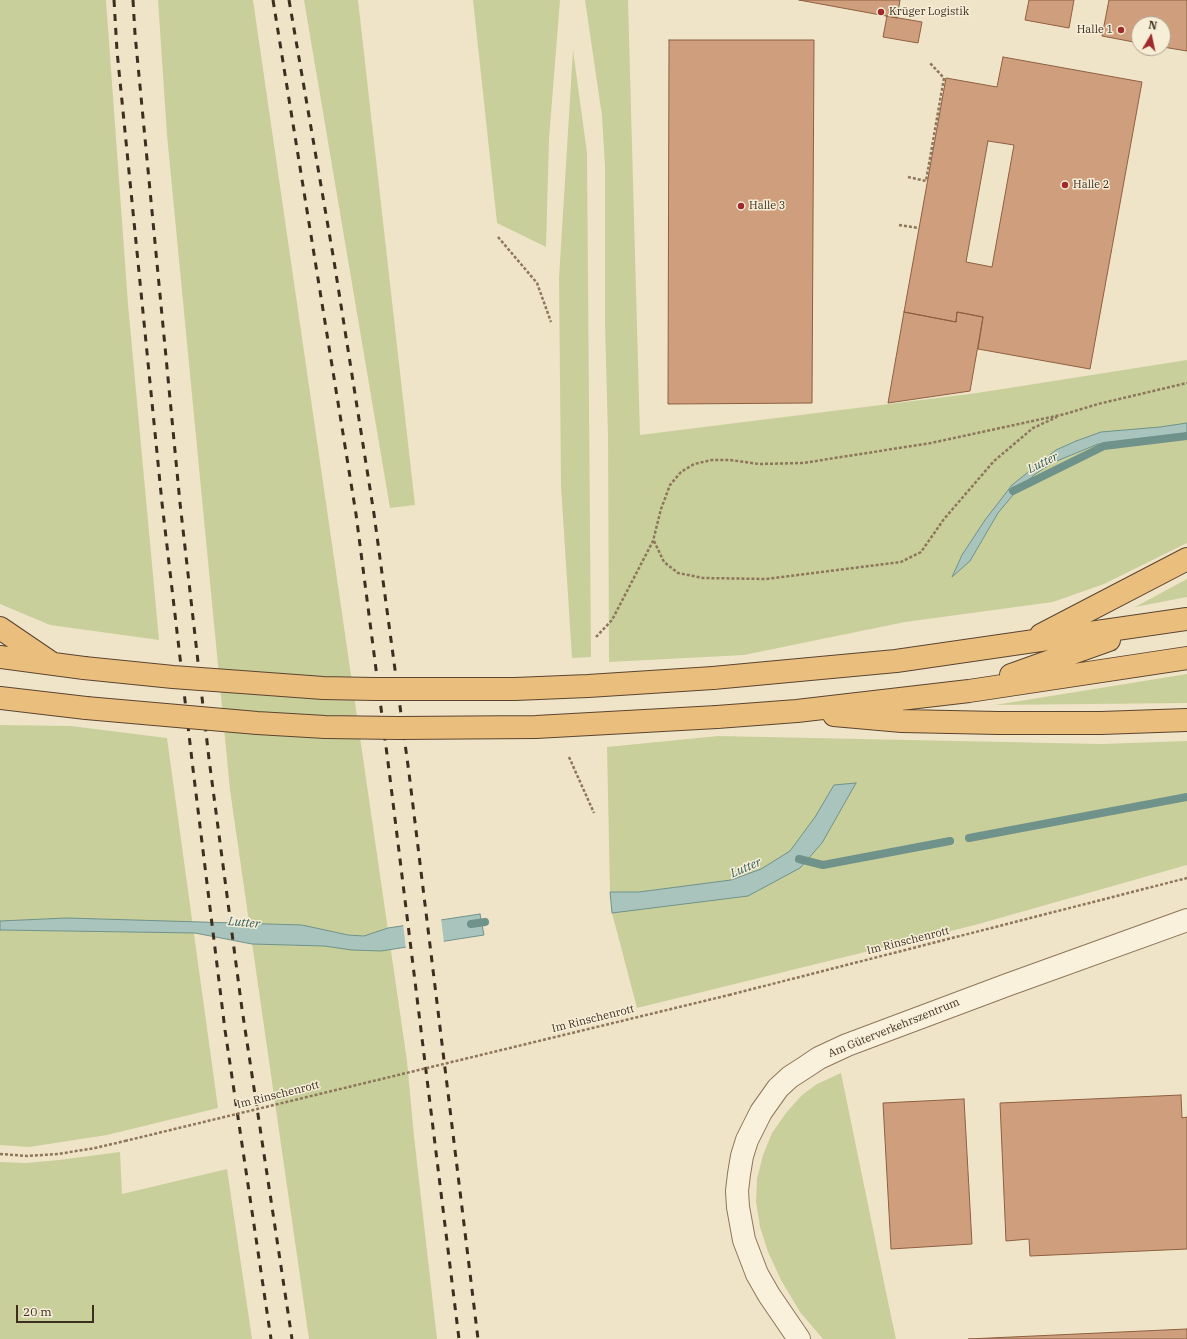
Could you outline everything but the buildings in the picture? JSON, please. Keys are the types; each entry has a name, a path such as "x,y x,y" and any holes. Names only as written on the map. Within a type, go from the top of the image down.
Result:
{"highway":[{"path":"1026,642 1187,559"},
{"path":"0,657 54,665 173,677 323,688 515,689 714,678 896,661 1187,619"},
{"path":"969,691 1151,625"},
{"path":"0,628 54,665"},
{"path":"0,698 86,708 257,723 325,727 536,727 622,724 797,711 969,691 1187,658"},
{"path":"797,711 854,718 902,721 1101,723 1187,720"}],"street":[{"name":"Am Güterverkehrszentrum","path":"799,1339 769,1295 757,1274 744,1240 738,1207 737,1191 739,1174 742,1156 747,1140 760,1112 778,1088 790,1077 819,1058 846,1045 1187,920"}],"path":[{"path":"908,178 926,181 944,78 929,62"},
{"path":"899,225 919,228"},
{"path":"498,238 537,283 551,322"},
{"path":"596,637 612,620 653,541 661,509 670,485 681,472 694,464 712,460 730,460 759,464 803,463 931,443 1064,414 1098,404 1187,383"},
{"path":"653,541 664,562 678,573 703,578 766,579 902,562 921,552 944,519 994,461 1033,428 1064,414"},
{"path":"569,757 594,812"},
{"name":"Im Rinschenrott","path":"0,1154 27,1156 58,1154 95,1148 730,995 1187,878"}],"green space":[{"path":"0,0 106,0 128,304 159,640 50,625 0,604"},
{"path":"158,0 253,0 407,1061 437,1339 309,1339 230,790 167,135"},
{"path":"304,0 358,0 415,505 390,508"},
{"path":"473,0 560,0 549,139 546,247 497,223"},
{"path":"585,0 628,0 640,435 977,393 1187,360 1187,543 1104,584 1053,602 905,622 744,655 609,662 608,437 605,323 605,166 602,116"},
{"path":"573,50 587,153 591,657 572,658 561,486 559,278"},
{"path":"1187,579 1187,597 1135,607"},
{"path":"1187,674 1187,703 995,705"},
{"path":"0,725 71,726 167,738 218,1108 107,1135 29,1147 0,1145"},
{"path":"718,736 1101,744 1187,741 1187,865 975,925 637,1008 612,913 610,892 607,747"},
{"path":"841,1073 896,1339 823,1339 800,1312 781,1280 768,1252 760,1227 756,1202 757,1179 763,1155 772,1133 786,1113 802,1095 817,1084"},
{"path":"120,1152 122,1194 227,1169 252,1339 0,1339 0,1162 26,1163"}],"water":[{"path":"1187,423 1187,433 1098,444 1052,463 1034,475 1013,495 998,513 970,561 952,577 962,555 985,520 1012,485 1056,450 1101,432"},
{"path":"856,783 822,843 800,868 748,896 612,913 610,892 639,892 731,880 761,869 790,851 815,817 834,785"},
{"path":"480,914 484,935 381,951 352,950 324,946 252,944 195,933 0,930 0,921 67,918 302,925 348,935 364,936 388,928"}],"pier":[{"path":"441,918 444,943 406,949 403,924"}],"waterway":[{"name":"Lutter","path":"1013,491 1104,446 1187,436"},
{"path":"969,838 1187,797"},
{"path":"799,859 823,865 950,841"},
{"name":"Lutter","path":"471,924 485,922"}],"railway":[{"path":"114,0 117,51 162,503 193,769 225,1030 271,1339"},
{"path":"133,0 180,503 209,759 242,1009 292,1339"},
{"path":"273,0 356,514 459,1339"},
{"path":"289,0 334,261 374,514 409,773 478,1339"}],"place":[{"name":"Krüger Logistik","path":"881,12"},
{"name":"Halle 1","path":"1121,30"},
{"name":"Halle 2","path":"1065,185"},
{"name":"Halle 3","path":"741,206"}]}
